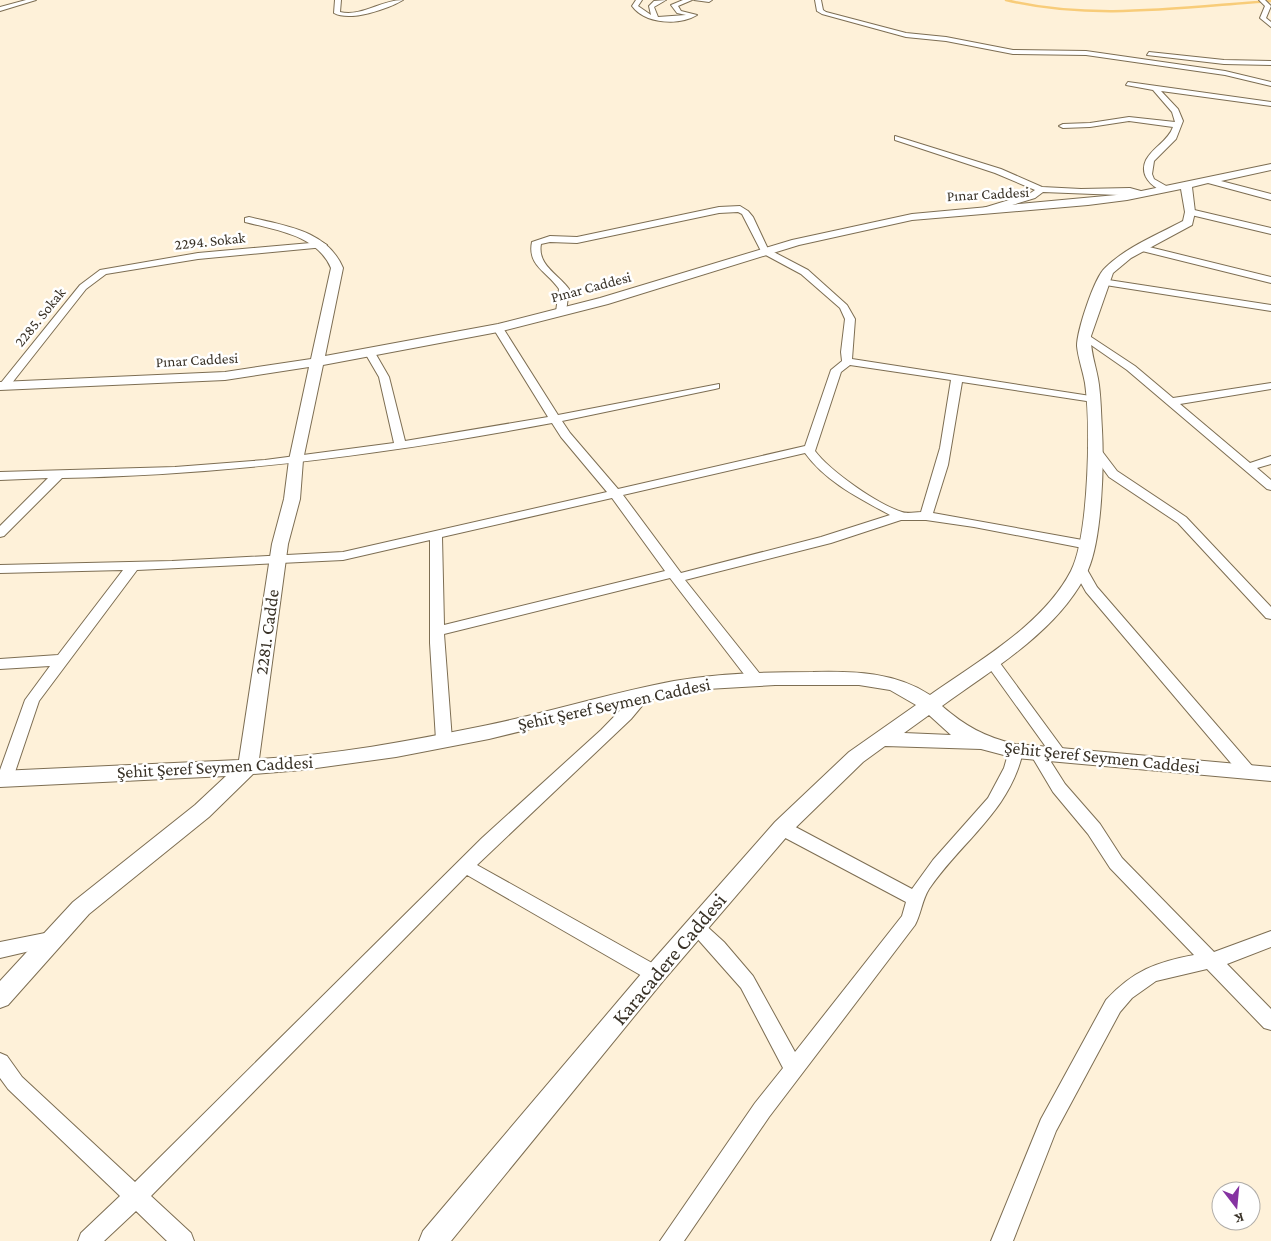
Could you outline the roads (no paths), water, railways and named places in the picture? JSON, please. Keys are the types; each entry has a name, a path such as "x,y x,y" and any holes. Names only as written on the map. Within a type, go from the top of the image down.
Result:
{"street":[{"path":"0,9 33,0"},
{"path":"338,0 337,13 346,15 400,0"},
{"path":"639,0 636,8 655,18 693,16 692,13 678,11 674,5 689,0"},
{"path":"655,18 651,7 656,2 663,0"},
{"path":"697,0 709,0"},
{"path":"818,0 820,11 824,13 896,34 946,39 1025,53 1086,53 1225,73 1271,84"},
{"path":"1264,2 1268,6 1263,18 1271,25"},
{"path":"1025,53 1060,46 1090,45"},
{"path":"1105,47 1128,53 1224,62 1271,63"},
{"path":"1128,84 1271,104"},
{"path":"1156,89 1176,111 1178,125 1173,137 1150,160 1148,174 1151,180 1165,189"},
{"path":"1063,126 1130,119 1178,125"},
{"path":"898,138 998,171 1041,189 1144,193"},
{"name":"Pınar Caddesi","path":"2,386 225,376 370,353 498,328 614,298 826,235 912,217 1067,204 1144,193 1271,167"},
{"path":"1206,180 1271,197"},
{"path":"1186,185 1190,212 1188,223 1141,248 1116,264 1102,282 1085,336 1131,368 1271,486"},
{"path":"986,210 1032,196 1041,189"},
{"path":"561,312 564,289 557,279 535,259 534,252 537,242 541,240 577,240 736,208 747,214 765,252 800,269 843,305 849,315 851,326 845,356 848,362"},
{"path":"1190,212 1271,231"},
{"path":"249,220 289,231 322,245"},
{"name":"2294. Sokak","path":"103,272 198,256 322,245"},
{"name":"2281. Cadde","path":"248,767 278,560 292,499 296,460 337,268 332,256 322,245"},
{"path":"1141,248 1271,280"},
{"name":"2285. Sokak","path":"2,386 83,287 103,272"},
{"path":"1102,282 1271,308"},
{"path":"498,328 554,419 614,493 675,576 755,678"},
{"name":"Karacadere Caddesi","path":"433,1241 655,974 782,828 834,776 881,739 992,662 1027,634 1069,589 1080,569 1088,545 1091,519 1094,448 1093,399 1084,346 1085,336"},
{"path":"370,353 384,377 400,446"},
{"path":"900,516 846,484 822,466 812,456 809,449 827,403 836,370 848,362 1093,399"},
{"path":"926,516 936,491 951,430 957,378"},
{"path":"0,476 182,470 296,460 400,446 554,419 716,386"},
{"path":"1170,402 1271,386"},
{"path":"1094,448 1113,474 1182,520 1271,616"},
{"path":"0,569 133,566 343,556 809,449"},
{"path":"1248,467 1271,460"},
{"path":"0,533 59,474"},
{"path":"437,631 826,540 900,516 926,516 1088,545"},
{"path":"436,536 437,631 444,740"},
{"path":"2,778 32,700 133,566"},
{"path":"1080,569 1091,589 1247,771"},
{"path":"0,664 61,660"},
{"path":"992,662 1061,757"},
{"name":"Şehit Şeref Seymen Caddesi","path":"2,778 303,763 377,753 444,740 708,682 755,678 842,678 885,682 907,690 932,704 964,734 983,743 1015,751 1061,757 1271,774"},
{"path":"89,1241 505,826 605,737 644,695"},
{"path":"881,739 983,743"},
{"path":"671,1241 762,1110 909,920 914,898 926,879 1003,790 1012,771 1015,751"},
{"path":"1039,754 1059,788 1094,829 1116,863 1271,1022"},
{"path":"0,998 50,940 81,908 202,811 248,767"},
{"path":"782,828 914,898"},
{"path":"465,866 655,974"},
{"path":"696,927 718,947 747,982 794,1069"},
{"path":"1002,1241 1048,1126 1113,1006 1126,990 1148,974 1162,968 1223,958 1271,939"},
{"path":"0,950 50,940"},
{"path":"0,1062 15,1083 183,1241"}],"waterway":[{"path":"1006,0 1071,10 1104,11 1138,11 1271,1"}]}
